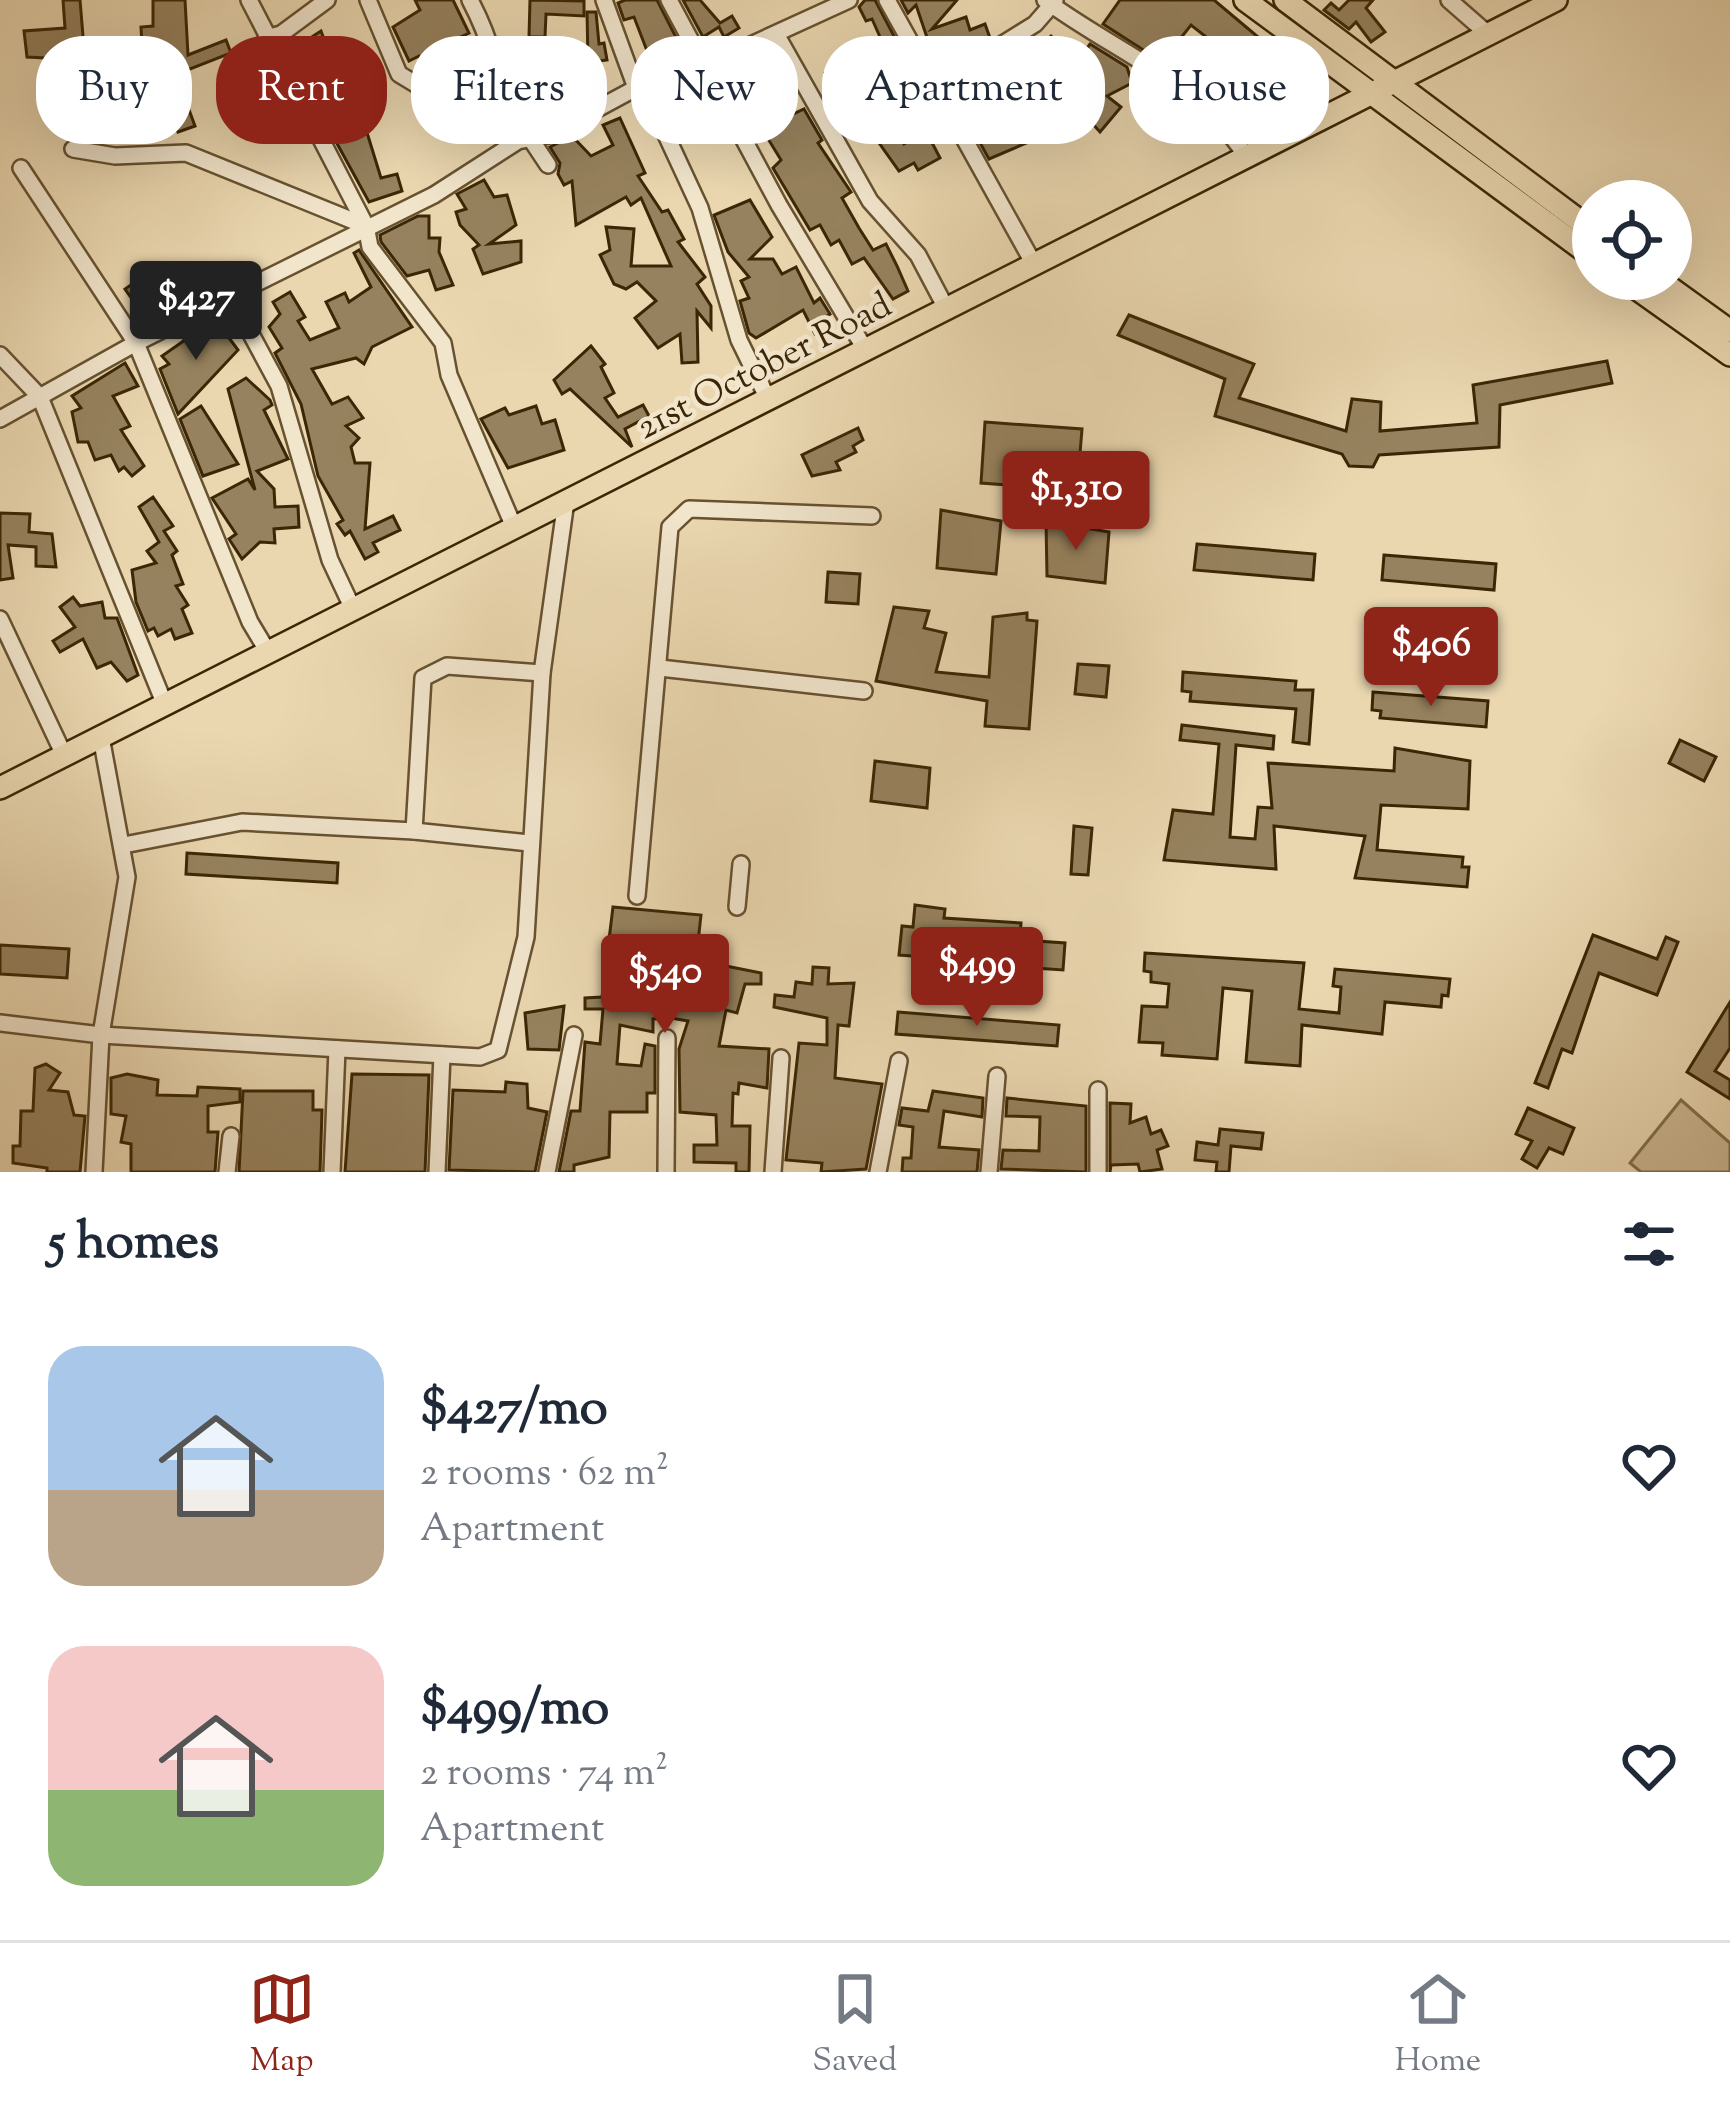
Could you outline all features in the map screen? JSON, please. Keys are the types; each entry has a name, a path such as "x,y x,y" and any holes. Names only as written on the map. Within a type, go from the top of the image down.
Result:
{"main road":[{"path":"1244,0 1572,217"},
{"path":"1285,0 1382,87 1572,240"},
{"name":"21st October Road","path":"0,788 1556,0"},
{"path":"1653,300 1730,355"},
{"path":"1687,300 1730,331"}],"street":[{"path":"249,0 265,36"},
{"path":"274,36 327,0"},
{"path":"368,0 399,74 411,81"},
{"path":"470,0 484,36"},
{"path":"604,0 631,74"},
{"path":"669,0 690,36"},
{"path":"771,36 849,0"},
{"path":"887,0 908,36"},
{"path":"1449,0 1489,35"},
{"path":"1016,36 1035,24 1050,2 1187,89 1216,115 1246,156"},
{"path":"776,34 870,201 918,255 946,308"},
{"path":"322,144 366,226 370,247 443,343 449,375 514,527"},
{"path":"0,419 136,344 434,195 520,144"},
{"path":"534,144 548,165"},
{"path":"671,144 700,208 739,340 768,399"},
{"path":"747,144 865,350"},
{"path":"969,144 1035,266"},
{"path":"74,149 115,156 186,154 366,226"},
{"path":"21,168 136,344 250,622 268,652"},
{"path":"230,296 279,386 330,560 353,609"},
{"path":"0,355 40,397 165,705"},
{"path":"0,1023 101,1035 491,1055 504,1040 526,937 542,673 566,501"},
{"path":"637,896 670,526 677,516 702,509 872,516"},
{"path":"0,619 64,755"},
{"path":"414,831 423,678 447,666 542,673"},
{"path":"660,668 864,691"},
{"path":"94,1172 101,1035 127,877 101,736"},
{"path":"124,845 242,822 529,843"},
{"path":"737,908 741,863"},
{"path":"548,1172 574,1035"},
{"path":"666,1172 668,1038"},
{"path":"332,1172 337,1049"},
{"path":"436,1172 442,1055"},
{"path":"772,1172 781,1058"},
{"path":"878,1172 899,1061"},
{"path":"989,1172 997,1076"},
{"path":"1098,1090 1098,1172"},
{"path":"227,1172 231,1136"}],"shaded area":[{"path":"1681,1100 1730,1143 1730,1172 1641,1172 1630,1163"}],"building":[{"path":"63,0 80,0 83,36 36,36 36,57 27,57 24,31 65,28"},
{"path":"153,0 185,0 187,36 141,36 141,27 153,26"},
{"path":"415,0 453,0 469,33 411,36 409,61 393,27 420,10"},
{"path":"530,0 584,1 584,16 546,14 545,36 529,36"},
{"path":"657,0 675,36 641,36 634,17 624,20 618,3"},
{"path":"683,0 700,0 720,23 732,16 739,28 724,36 719,27 702,36"},
{"path":"865,0 875,0 894,36 880,36 872,19 866,21 859,7"},
{"path":"901,0 957,0 932,29 966,17 970,30 985,24 989,36 927,36 916,5 908,13"},
{"path":"1120,0 1214,0 1257,36 1205,36 1191,25 1182,36 1129,36 1129,41 1103,24"},
{"path":"1349,0 1373,0 1366,8 1385,32 1371,42 1356,22 1349,29 1324,10 1331,3 1339,10"},
{"path":"587,12 596,12 598,36 587,36"},
{"path":"216,44 216,59 192,68 192,53"},
{"path":"1105,53 1127,67 1129,73 1129,85 1107,96 1121,107 1105,126"},
{"path":"804,109 822,140 818,143 851,192 842,198 859,228 873,250 886,244 908,291 893,299 864,258 852,264 839,240 831,245 820,225 810,230 773,168 781,160 771,144 798,144 798,112"},
{"path":"620,118 645,173 638,176 662,212 668,210 684,239 678,242 705,277 697,284 711,306 711,328 697,311 698,362 682,363 680,334 658,348 635,318 656,301 637,282 626,289 614,284 600,255 610,250 606,227 634,229 631,266 671,266 641,198 631,205 626,197 576,225 572,181 564,185 558,174 560,163 550,147 580,144 591,156 613,145 607,123"},
{"path":"337,144 371,144 381,178 397,174 402,191 369,202"},
{"path":"880,144 933,144 940,158 918,170 914,163 899,171"},
{"path":"981,144 1024,144 989,159"},
{"path":"484,180 494,197 507,195 516,225 489,244 521,241 521,262 483,274 473,249 479,245 460,225 456,212 466,209 457,194"},
{"path":"750,200 772,237 750,259 773,259 782,274 796,267 814,303 820,298 830,314 823,319 827,328 815,334 803,310 756,338 749,333 740,301 749,298 741,281 749,277 728,252 714,215"},
{"path":"418,216 429,216 429,238 440,238 439,252 453,285 436,290 429,270 407,276 381,242 380,235"},
{"path":"359,250 412,327 372,347 364,364 356,358 312,369 332,404 348,397 363,418 346,426 359,438 351,447 355,463 370,463 365,529 393,516 400,530 373,543 378,552 365,559 350,531 345,535 337,524 343,520 318,476 301,404 275,353 282,348 269,327 280,314 273,302 290,292 305,317 298,321 310,340 339,328 326,302 345,293 349,302 371,287 354,253"},
{"path":"145,275 161,293 175,284 186,303 159,318 144,300 137,306 125,289"},
{"path":"1129,315 1254,364 1239,398 1346,431 1352,399 1381,402 1380,431 1477,423 1473,385 1607,361 1612,383 1500,405 1499,447 1379,455 1373,467 1349,466 1342,454 1215,416 1225,379 1118,335"},
{"path":"215,319 238,350 178,414 160,369 169,364 162,356"},
{"path":"591,346 605,364 601,367 614,393 605,398 618,417 643,405 649,416 625,429 632,447 570,389 562,394 554,380"},
{"path":"125,363 138,386 113,396 130,426 121,430 144,466 132,476 124,467 119,471 111,455 95,460 88,442 78,442 72,412 81,408 72,396"},
{"path":"246,378 270,400 272,405 264,410 288,459 257,471 274,489 275,507 298,506 299,527 274,529 275,543 260,542 242,559 229,539 236,534 212,498 248,479 255,490 228,389"},
{"path":"201,406 238,464 203,476 180,419"},
{"path":"536,406 542,424 555,420 564,450 508,468 481,419 505,408 509,415"},
{"path":"985,422 1082,429 1077,490 981,483"},
{"path":"858,428 863,440 853,446 856,452 836,462 840,470 812,476 802,455"},
{"path":"153,497 173,526 164,531 177,551 172,555 183,584 176,586 188,605 182,609 192,633 175,639 171,629 158,636 154,628 148,631 136,602 132,570 156,563 147,551 159,542 139,507"},
{"path":"941,510 1001,521 996,574 937,568"},
{"path":"0,513 30,514 29,532 52,534 56,567 36,566 36,547 8,545 13,578 0,580"},
{"path":"1046,521 1109,532 1105,583 1047,576"},
{"path":"1197,544 1315,554 1313,580 1194,570"},
{"path":"1384,555 1496,564 1494,590 1382,580"},
{"path":"828,572 860,574 858,604 826,602"},
{"path":"73,597 80,606 102,602 105,618 117,618 138,675 127,681 111,662 97,668 83,639 60,652 53,641 75,627 60,607"},
{"path":"894,607 929,611 924,628 946,633 936,672 989,677 993,617 1027,613 1027,620 1037,621 1029,729 985,726 987,701 876,681"},
{"path":"1078,664 1109,666 1106,697 1075,694"},
{"path":"1183,672 1296,681 1295,690 1313,690 1309,744 1293,742 1296,709 1190,701 1191,692 1182,691"},
{"path":"1373,692 1488,701 1486,727 1380,718 1381,711 1372,710"},
{"path":"1182,725 1274,736 1273,749 1236,745 1230,837 1255,839 1258,807 1272,808 1268,763 1394,771 1395,748 1470,761 1468,809 1381,805 1377,850 1463,857 1462,867 1469,867 1467,887 1355,878 1365,836 1274,826 1276,869 1164,860 1173,810 1213,814 1219,744 1180,740"},
{"path":"1680,740 1716,757 1704,781 1669,763"},
{"path":"875,761 930,768 927,808 871,801"},
{"path":"1074,826 1092,828 1088,875 1071,874"},
{"path":"187,853 338,863 337,883 186,874"},
{"path":"915,905 945,909 944,918 1021,923 1020,937 942,932 940,958 899,955 902,926 913,927"},
{"path":"613,907 701,915 696,960 761,973 761,984 745,984 737,1013 726,1010 719,1046 769,1049 767,1088 739,1083 738,1094 733,1093 732,1126 750,1126 749,1172 736,1172 736,1163 694,1162 694,1145 717,1145 716,1115 680,1112 679,1049 688,1021 671,1018 653,1019 653,1032 620,1025 617,1064 641,1066 645,1044 655,1046 655,1093 647,1093 647,1112 610,1112 609,1157 574,1165 574,1172 559,1172 571,1111 580,1111 585,1042 600,1044 603,1009 585,1009 585,998 602,997"},
{"path":"1593,935 1657,959 1666,937 1678,942 1657,995 1599,973 1572,1053 1562,1049 1548,1088 1535,1083"},
{"path":"1022,940 1065,943 1063,970 1020,967"},
{"path":"0,945 69,949 67,978 0,974"},
{"path":"1145,953 1304,963 1299,1009 1339,1013 1341,987 1333,986 1335,969 1450,979 1441,1007 1385,1002 1382,1034 1302,1025 1300,1066 1246,1062 1252,991 1223,988 1217,1059 1162,1055 1163,1043 1139,1042 1142,1006 1167,1007 1169,984 1151,982 1151,972 1144,971"},
{"path":"813,967 829,968 828,984 854,983 849,1026 838,1025 835,1078 882,1084 866,1169 821,1172 822,1163 786,1160 799,1043 827,1045 827,1018 774,1007 775,995 794,997 796,982 812,984"},
{"path":"1730,1002 1730,1048 1715,1071 1730,1080 1730,1099 1687,1072"},
{"path":"564,1006 559,1050 528,1049 525,1013"},
{"path":"898,1012 1059,1025 1057,1046 896,1034"},
{"path":"46,1064 60,1073 49,1090 68,1092 74,1115 85,1116 80,1172 47,1172 47,1168 13,1163 13,1146 20,1146 21,1111 33,1111 35,1068"},
{"path":"127,1074 158,1080 157,1095 197,1096 198,1087 240,1089 240,1102 208,1106 208,1132 218,1132 215,1172 131,1172 131,1144 121,1142 126,1116 111,1114 111,1078"},
{"path":"352,1074 429,1075 425,1172 345,1172"},
{"path":"506,1082 527,1084 528,1108 547,1112 535,1172 449,1170 453,1090 505,1092"},
{"path":"243,1091 313,1091 313,1110 322,1110 320,1172 239,1172"},
{"path":"933,1091 983,1098 982,1117 944,1111 939,1147 979,1150 977,1172 902,1172 903,1158 911,1158 913,1127 899,1125 902,1108 928,1111"},
{"path":"1007,1098 1086,1106 1086,1172 1001,1169 1003,1150 1039,1151 1040,1117 1006,1116"},
{"path":"1110,1103 1131,1104 1130,1123 1146,1117 1151,1134 1161,1130 1168,1146 1157,1150 1162,1169 1140,1172 1138,1164 1111,1165 1110,1172"},
{"path":"1528,1108 1574,1128 1563,1154 1549,1148 1537,1168 1522,1159 1532,1141 1516,1134"},
{"path":"1220,1129 1263,1133 1261,1149 1231,1146 1229,1172 1216,1172 1217,1162 1195,1160 1197,1142 1218,1145"}]}
